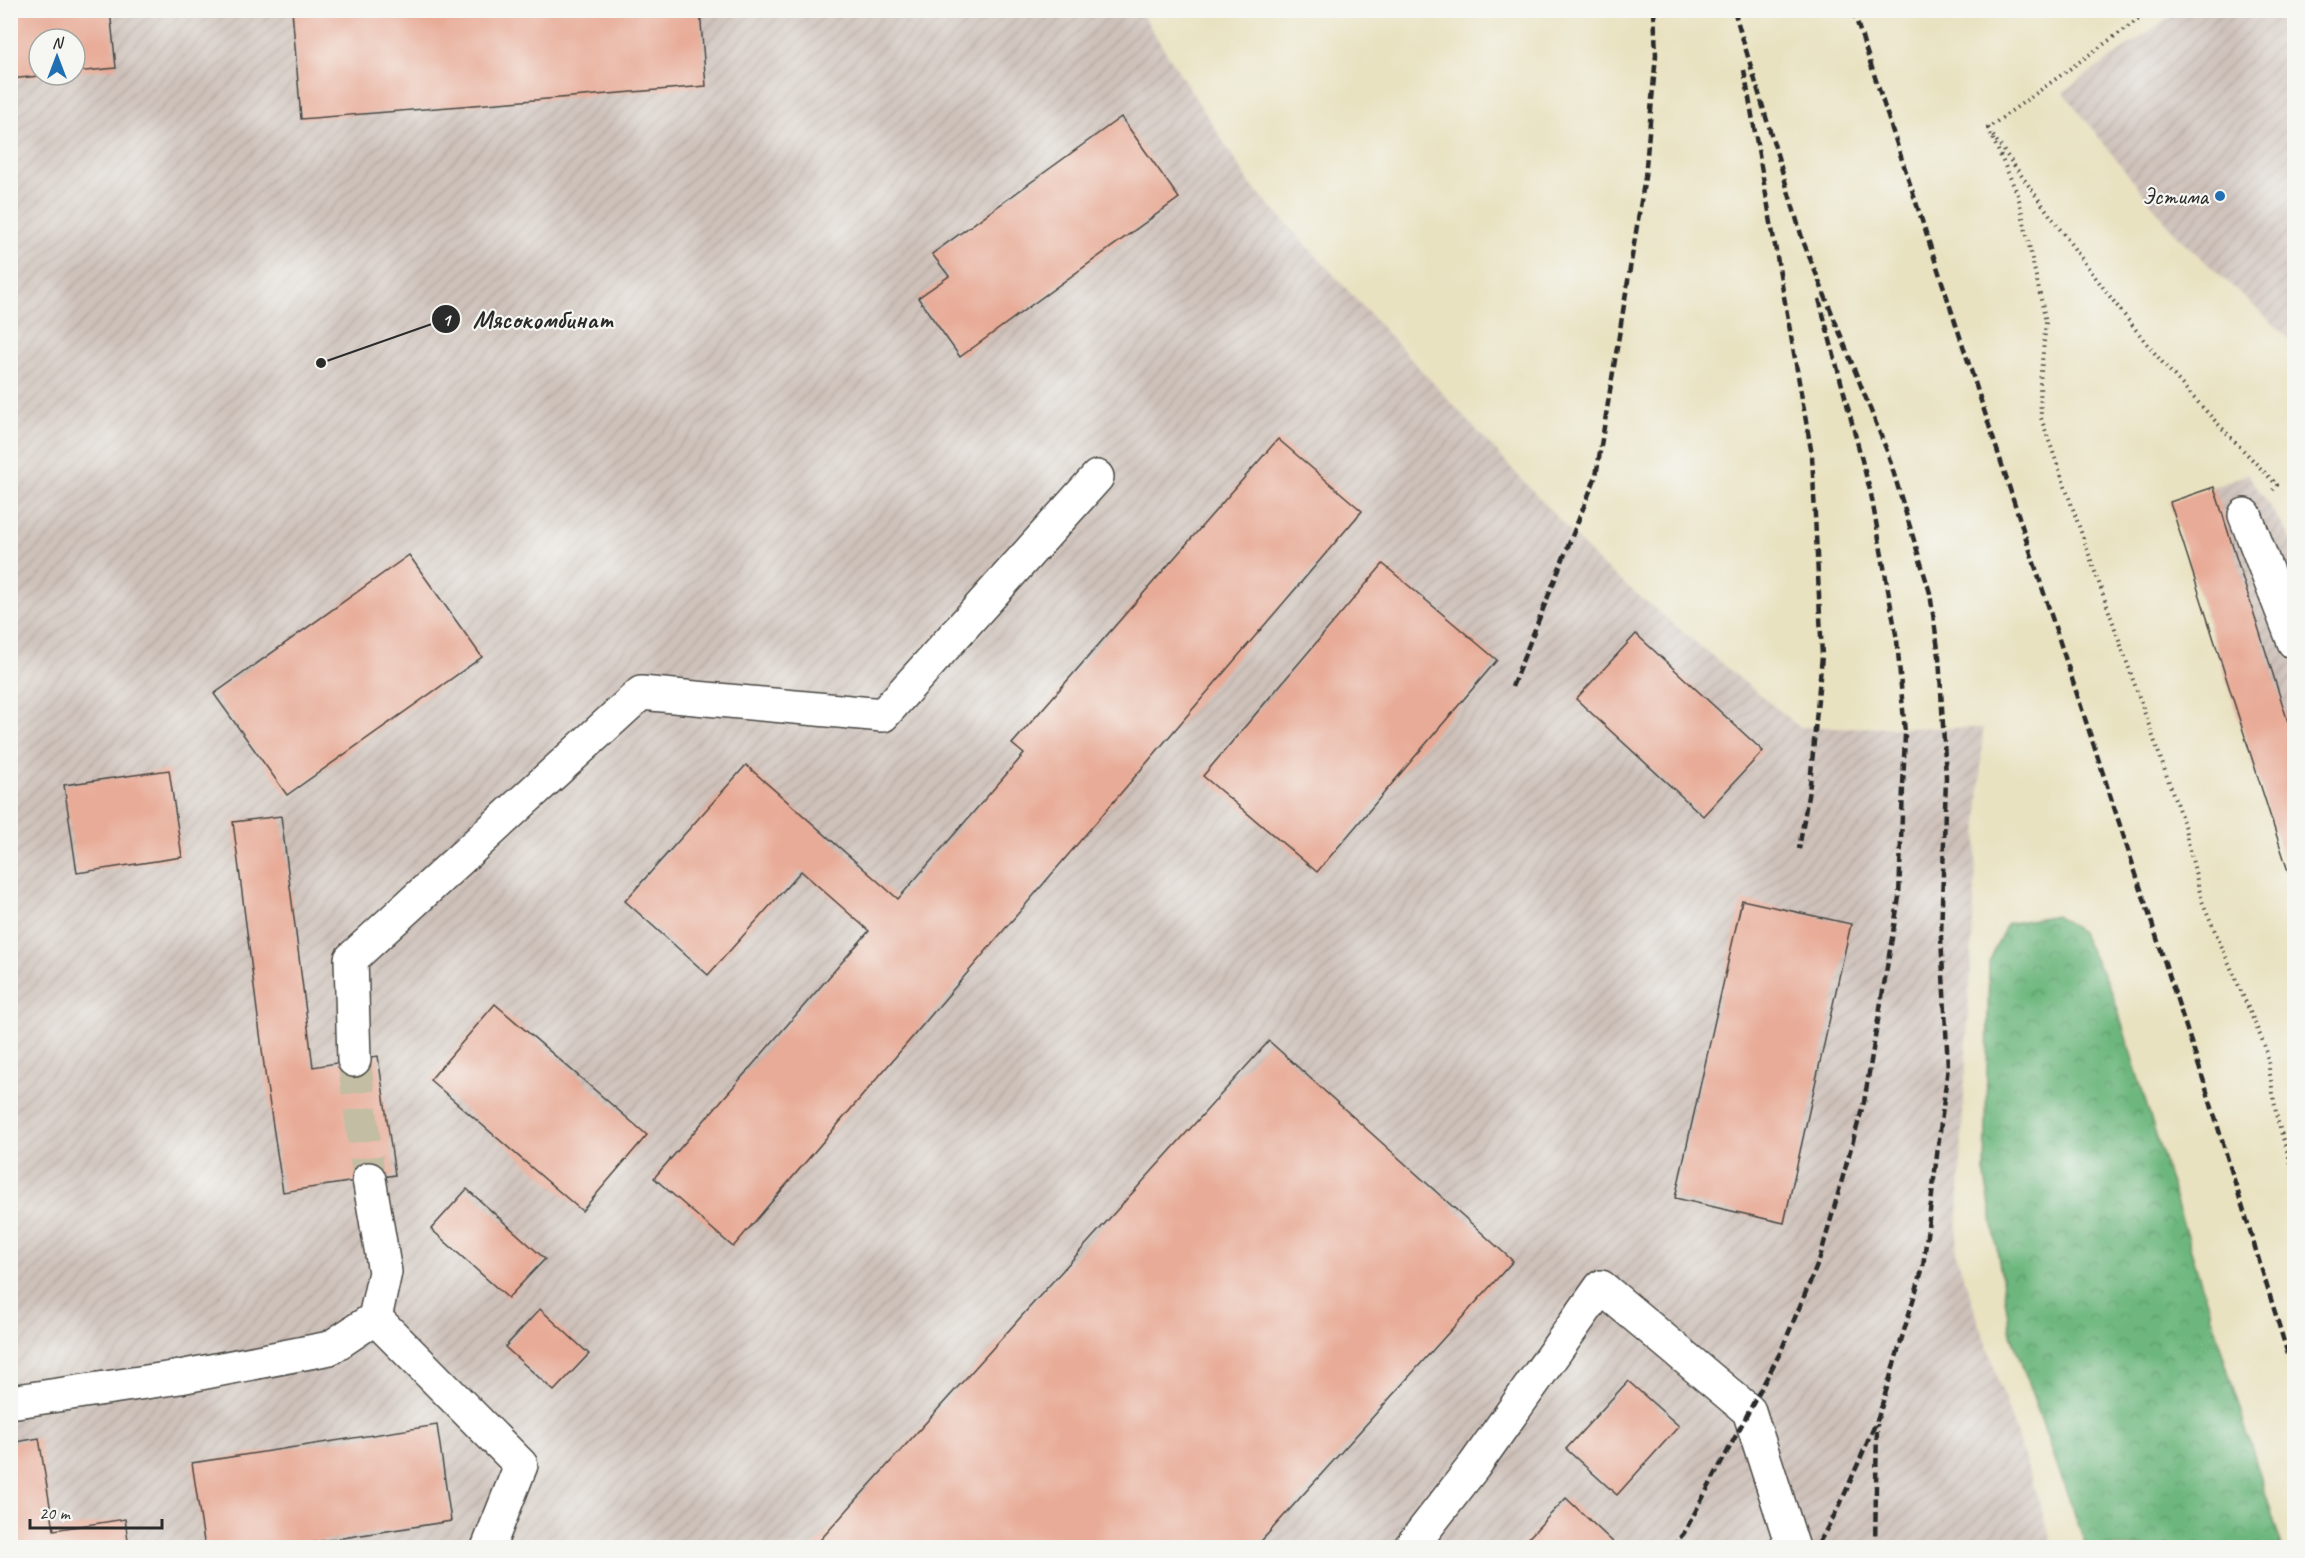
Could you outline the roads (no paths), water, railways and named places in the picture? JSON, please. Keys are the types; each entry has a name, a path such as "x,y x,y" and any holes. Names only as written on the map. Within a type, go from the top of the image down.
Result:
{"lane":[{"path":"354,1060 351,959 641,693 883,715 1096,477"},
{"path":"2245,515 2295,642"},
{"path":"10,1402 180,1377 330,1348 375,1318 385,1272 369,1179"},
{"path":"1410,1548 1474,1466 1601,1287 1749,1411 1793,1548"},
{"path":"375,1318 521,1465 488,1548"}],"tunnel":[{"path":"354,1060 369,1179"}],"railway":[{"path":"1512,687 1596,476 1645,177 1656,55 1654,10"},
{"path":"1734,10 1803,241 1887,451 1930,593 1939,656 1946,777 1941,937 1948,1067 1923,1267 1878,1418 1839,1507 1816,1548"},
{"path":"1853,10 2204,1082 2294,1374"},
{"path":"1744,70 1812,455 1822,656 1810,784 1799,849"},
{"path":"1671,1548 1684,1533 1780,1353 1819,1261 1864,1102 1899,897 1905,733 1897,640 1871,494 1819,299"},
{"path":"1875,1548 1877,1424"}],"place":[{"name":"Эстима","path":"2220,196"},
{"name":"Мясокомбинат","path":"321,363"}]}
